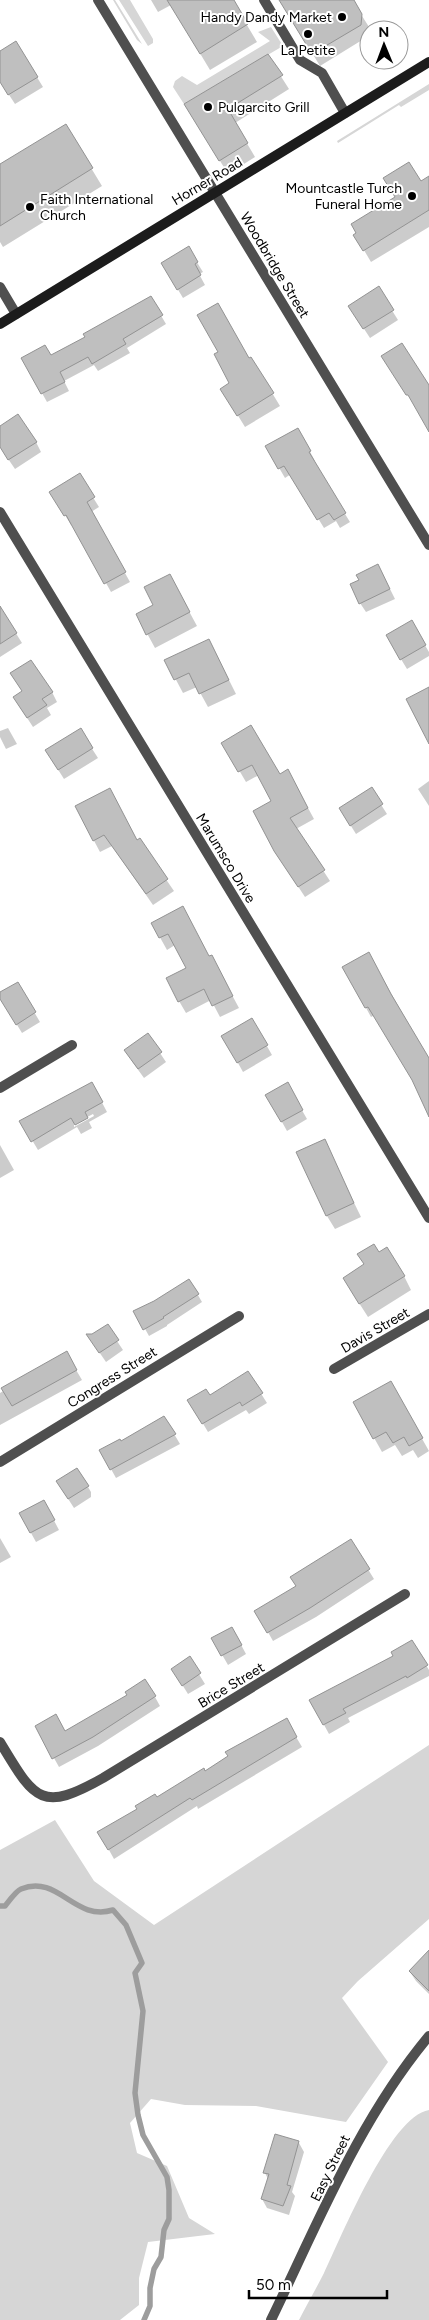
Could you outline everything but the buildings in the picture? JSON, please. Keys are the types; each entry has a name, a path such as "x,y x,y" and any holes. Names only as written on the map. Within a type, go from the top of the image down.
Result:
{"main road":[{"name":"Horner Road","path":"0,324 429,62"}],"street":[{"name":"Woodbridge Street","path":"98,0 429,545"},
{"path":"264,0 300,60 322,73 345,112"},
{"path":"0,287 16,314"},
{"name":"Marumsco Drive","path":"0,512 429,1218"},
{"path":"0,1088 72,1045"},
{"name":"Davis Street","path":"334,1370 429,1314"},
{"name":"Congress Street","path":"0,1462 239,1316"},
{"name":"Brice Street","path":"0,1742 23,1781 33,1791 45,1797 58,1798 69,1796 120,1768 405,1594"},
{"name":"Easy Street","path":"271,2320 370,2117 399,2073 429,2036"}],"shaded area":[{"path":"113,0 115,0 142,44 137,40"},
{"path":"119,0 130,0 153,39 153,43 148,46"},
{"path":"271,27 283,46 184,104 173,87 175,81 182,76 197,85 270,41 258,32"},
{"path":"429,84 429,90 401,107 399,105 338,143 337,141"},
{"path":"429,1745 429,1919 358,1981 342,1998 388,2062 346,2122 256,2106 185,2105 151,2099 130,2123 137,2153 167,2166 189,2218 215,2234 148,2242 139,2278 139,2305 120,2320 0,2320 0,1850 55,1820 94,1881 154,1925"},
{"path":"429,2110 429,2320 299,2320 324,2273 354,2208 383,2155 399,2133 414,2117"}],"waterway":[{"path":"0,1906 5,1906 19,1890 34,1886 57,1892 88,1910 99,1912 113,1910 126,1925 142,1963 135,1973 143,2011 135,2093 143,2135 167,2177 169,2190 169,2219 164,2230 161,2257 154,2269 150,2288 150,2306 144,2320"}],"place":[{"name":"Handy Dandy Market","path":"342,17"},
{"name":"La Petite","path":"308,34"},
{"name":"Pulgarcito Grill","path":"208,107"},
{"name":"Mountcastle Turch Funeral Home","path":"412,196"},
{"name":"Faith International Church","path":"30,207"}]}
